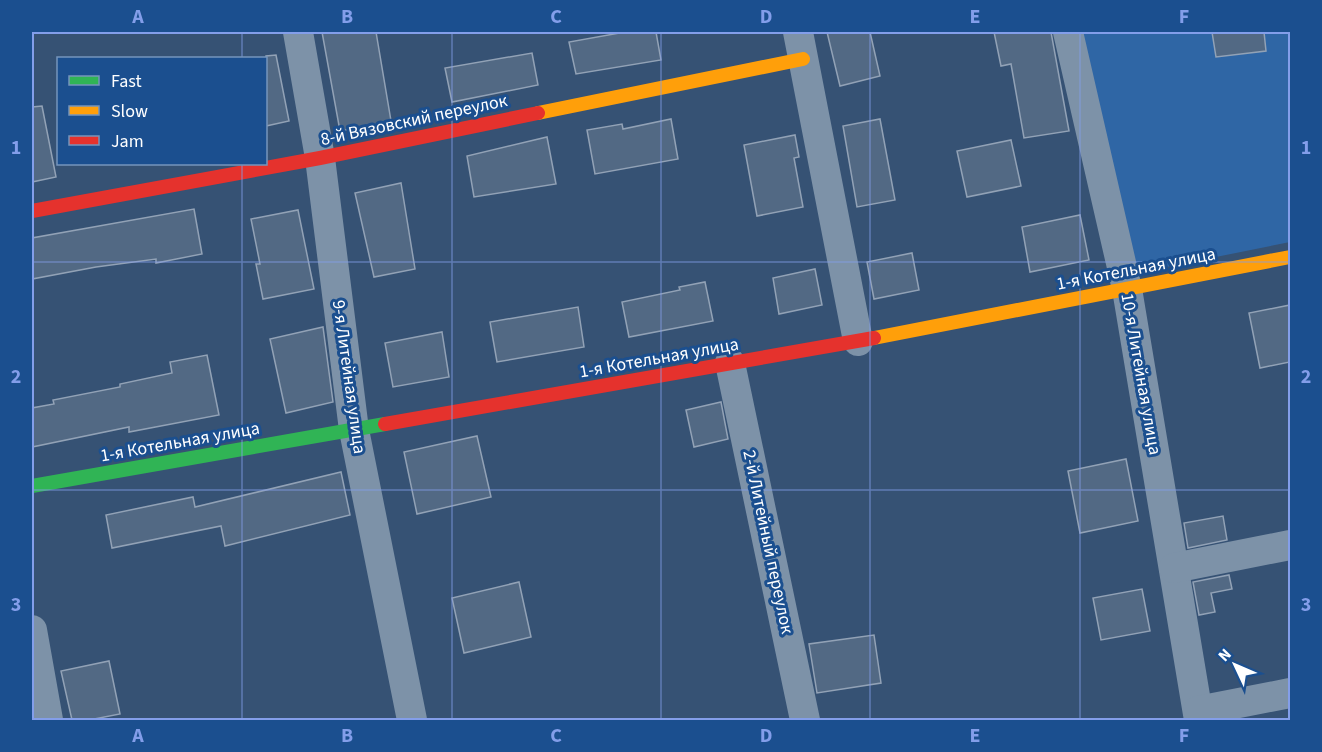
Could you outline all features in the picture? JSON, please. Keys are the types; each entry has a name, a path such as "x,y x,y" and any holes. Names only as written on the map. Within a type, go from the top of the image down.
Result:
{"street":[{"name":"9-я Литейная улица","path":"298,32 320,158 354,430 412,720"},
{"name":"10-я Литейная улица","path":"1068,32 1127,289 1199,716"},
{"name":"8-й Вязовский переулок","path":"32,212 320,158 801,45"},
{"path":"801,45 858,341"},
{"name":"1-я Котельная улица","path":"32,486 858,341 1290,257"},
{"name":"2-й Литейный переулок","path":"730,363 805,720"},
{"path":"1174,568 1290,545"},
{"path":"32,630 48,720"},
{"path":"1199,716 1290,693"}],"shaded area":[{"path":"1080,32 1290,32 1290,242 1117,277"}],"building":[{"path":"322,32 376,32 391,121 340,131"},
{"path":"625,32 656,32 661,60 576,74 569,42"},
{"path":"827,32 870,32 880,76 840,86"},
{"path":"994,32 1051,32 1069,131 1024,138 1011,64 1001,66"},
{"path":"1212,32 1264,32 1266,51 1216,57"},
{"path":"532,53 538,85 452,102 445,68"},
{"path":"276,55 289,121 267,126 267,57"},
{"path":"42,106 56,177 32,182 32,107"},
{"path":"671,119 678,159 595,174 587,130 622,124 623,129"},
{"path":"880,119 895,200 857,207 843,126"},
{"path":"795,135 799,157 794,158 803,207 757,216 744,145"},
{"path":"547,137 556,184 474,197 467,156"},
{"path":"1011,140 1021,186 967,197 957,151"},
{"path":"401,183 415,269 374,277 355,193"},
{"path":"194,209 202,254 156,263 156,259 96,267 32,279 32,238"},
{"path":"298,210 314,289 263,299 256,264 260,264 251,219"},
{"path":"1080,215 1089,260 1030,272 1022,227"},
{"path":"912,253 919,290 874,299 867,262"},
{"path":"815,269 822,305 779,314 773,278"},
{"path":"705,282 713,321 629,337 622,302 680,290 679,287"},
{"path":"1290,305 1290,362 1260,368 1249,313"},
{"path":"578,307 584,347 497,362 490,322"},
{"path":"323,327 333,402 286,413 270,339"},
{"path":"442,332 449,377 393,387 385,343"},
{"path":"207,355 219,415 129,432 129,427 32,447 32,408 54,404 53,400 120,387 120,384 172,373 170,362"},
{"path":"721,402 728,439 694,447 686,410"},
{"path":"477,436 491,497 417,514 404,452"},
{"path":"1126,459 1138,521 1080,533 1068,471"},
{"path":"341,472 350,515 225,546 221,526 112,548 106,515 193,497 195,507"},
{"path":"1223,516 1227,540 1188,548 1184,523"},
{"path":"1229,575 1232,589 1211,593 1215,612 1199,615 1193,582"},
{"path":"519,582 531,637 464,653 452,598"},
{"path":"1142,589 1150,631 1101,640 1093,598"},
{"path":"874,635 881,683 817,693 809,644"},
{"path":"109,661 120,714 89,720 72,720 61,671"}],"traffic: fast":[{"path":"32,486 385,424"}],"traffic: slow":[{"path":"538,113 803,59"},
{"path":"874,338 1290,257"}],"traffic: jam":[{"path":"32,211 320,158 538,113"},
{"path":"385,424 874,338"}]}
